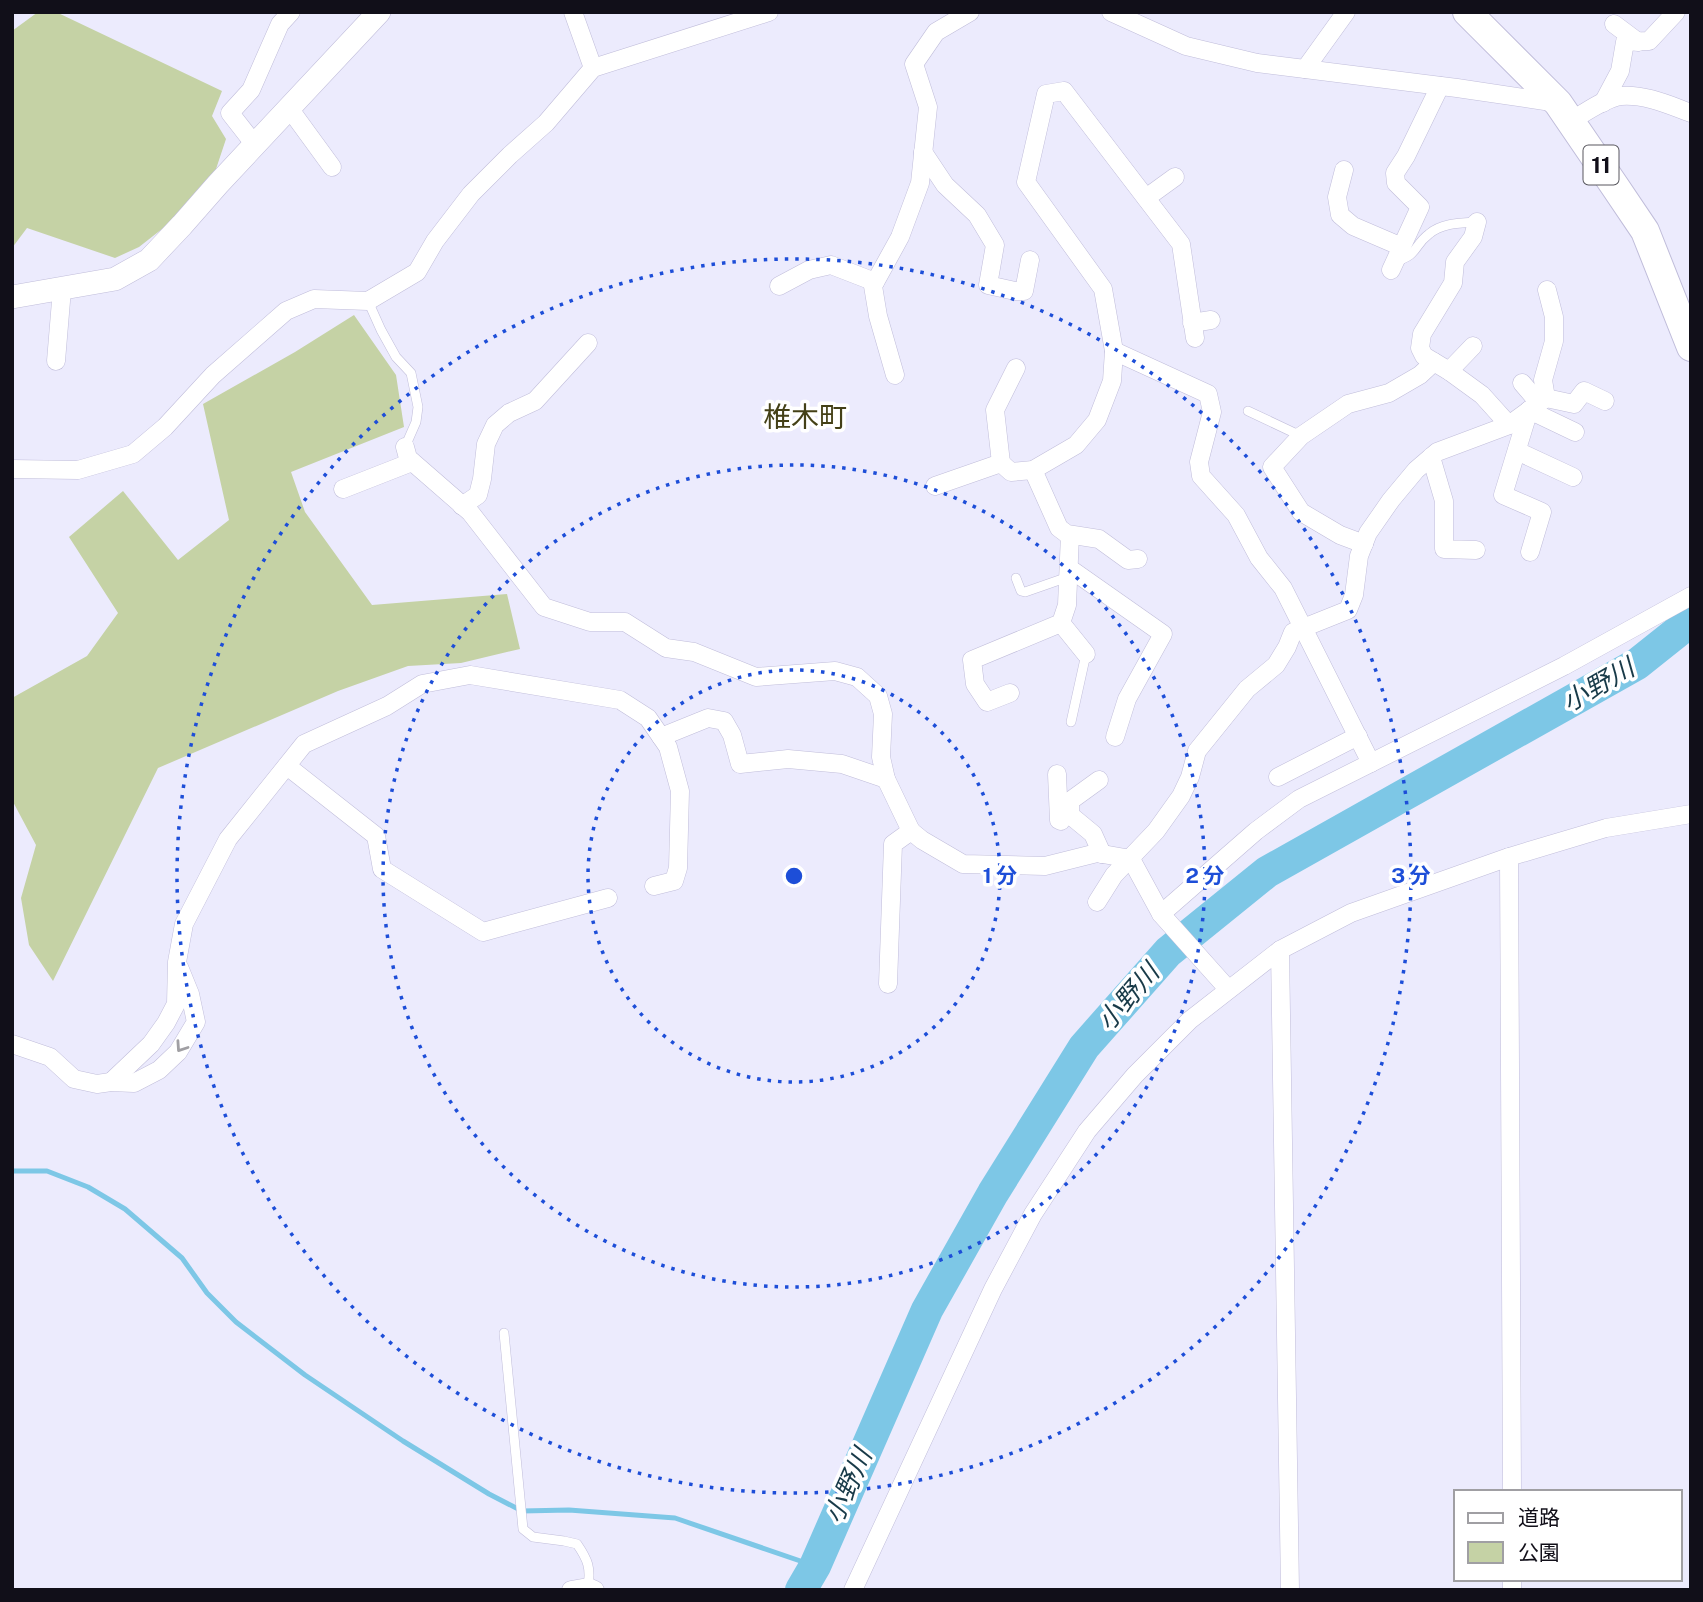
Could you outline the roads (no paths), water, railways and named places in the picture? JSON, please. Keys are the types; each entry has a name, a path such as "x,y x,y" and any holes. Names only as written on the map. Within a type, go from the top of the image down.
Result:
{"main road":[{"name":"11","path":"1467,12 1564,112 1645,231 1691,347"}],"street":[{"path":"254,145 230,113 251,90 280,24 290,12"},
{"path":"12,298 115,279 149,260 379,12"},
{"path":"12,469 78,470 133,454 165,427 213,375 286,311 314,299 368,301 418,272 435,241 471,194 546,123 593,68 769,12"},
{"path":"895,375 878,316 873,286 900,237 920,183 928,107 914,64 936,32 970,12"},
{"path":"1111,12 1186,46 1257,63 1440,86 1564,112 1603,103 1619,96 1651,99 1691,113"},
{"path":"1305,69 1346,12"},
{"path":"1603,103 1620,71 1625,42 1649,41 1676,12"},
{"path":"575,13 593,68"},
{"path":"1614,24 1638,41"},
{"path":"1344,170 1337,197 1340,215 1396,259 1420,207 1396,183 1395,173 1440,86"},
{"path":"1017,368 995,410 1001,463 1011,472 1033,470 1076,444 1097,420 1112,381 1114,351 1103,289 1026,182 1046,94 1064,91 1181,244 1194,330 1211,320"},
{"path":"289,108 332,167"},
{"path":"923,152 945,185 977,215 995,245 979,284 1024,291 1030,260"},
{"path":"1146,198 1175,177"},
{"path":"1476,222 1473,237 1455,262 1453,284 1422,334 1420,348 1424,356 1482,395 1508,425"},
{"path":"779,286 809,270 831,265 875,282"},
{"path":"56,361 62,289"},
{"path":"1530,552 1542,512 1503,495 1517,451 1538,404 1554,341 1554,317 1547,290"},
{"path":"462,506 478,495 486,444 495,425 509,413 535,401 588,342"},
{"path":"1364,544 1340,535 1301,512 1272,467 1301,436 1348,404 1389,393 1420,375 1442,367 1473,346"},
{"path":"1114,351 1208,394 1212,412 1199,462 1201,476 1236,515 1259,558 1283,588 1371,763"},
{"path":"1522,383 1538,404 1575,432"},
{"path":"1097,902 1114,875 1156,831 1181,796 1190,777 1197,751 1247,690 1276,665 1293,632 1348,610 1354,595 1359,556 1368,533 1416,470 1437,452 1508,425 1538,404 1574,404 1584,391 1605,401"},
{"path":"1517,451 1573,477"},
{"path":"342,488 408,454 470,512 544,607 590,622 625,622 666,648 694,652 756,677 835,671 857,677 878,696 883,714 881,757 886,779 911,831 963,864 1045,866 1097,854 1131,859"},
{"path":"1431,457 1444,501 1444,550 1476,550"},
{"path":"935,486 1001,463"},
{"path":"1033,470 1059,528 1070,535 1100,539 1128,560 1138,559"},
{"path":"1010,694 987,702 975,684 972,660 1061,623 1067,605 1070,535"},
{"path":"1068,573 1163,634 1127,699 1115,737"},
{"path":"1163,916 1256,831 1298,799 1564,666 1691,596"},
{"path":"1061,623 1086,654"},
{"path":"111,1082 151,1044 176,1004 177,961 184,924 228,839 304,744 387,706 422,684 470,675 620,700 648,718 668,747 680,791 678,867 674,880 654,886"},
{"path":"661,737 708,718 724,721 732,735 740,764 788,759 842,764 886,779"},
{"path":"1278,777 1358,736"},
{"path":"287,766 376,836 383,869 483,932 608,898"},
{"path":"1057,774 1059,820 1079,835 1097,854"},
{"path":"1097,854 1093,834 1070,815 1070,801 1099,780"},
{"path":"853,1590 993,1289 1033,1214 1087,1131 1135,1074 1224,985 1280,950 1351,913 1509,857 1606,828 1691,814"},
{"path":"888,984 893,844 911,831"},
{"path":"1509,857 1512,1490"},
{"path":"1131,859 1163,916 1224,985"},
{"path":"1280,950 1290,1590"},
{"path":"12,1044 50,1057 74,1079 97,1084 134,1083 159,1070 178,1052 196,1022 190,994 177,961"}],"lane":[{"path":"1396,259 1409,258 1429,234 1452,223 1476,222"},
{"path":"368,301 396,357 411,373 418,407 408,454"},
{"path":"1248,411 1301,436"},
{"path":"1016,578 1021,591 1025,593 1068,573"},
{"path":"1071,722 1086,654"},
{"path":"504,1333 523,1529 533,1538 577,1544 585,1556 590,1572 584,1589"}],"waterway":[{"name":"小野川","path":"801,1590 815,1566 927,1310 993,1193 1084,1047 1168,952 1267,872 1637,664 1691,621"},
{"path":"12,1171 47,1171 88,1187 125,1209 182,1258 207,1293 236,1322 305,1375 403,1441 522,1511 569,1510 675,1518 815,1566"}],"district":[{"name":"椎木町","path":"805,417"}]}
